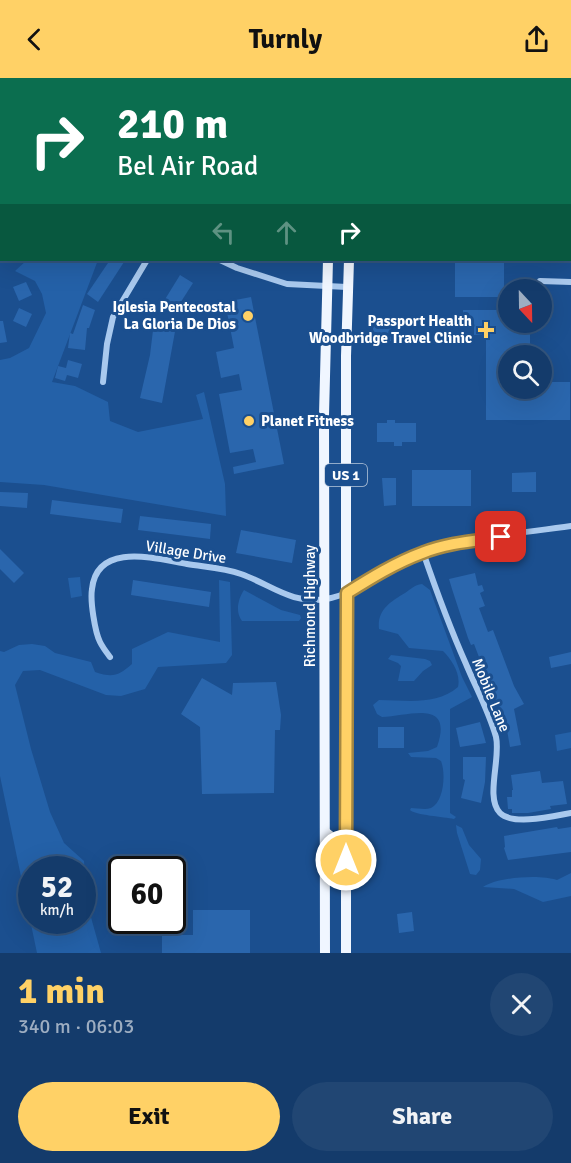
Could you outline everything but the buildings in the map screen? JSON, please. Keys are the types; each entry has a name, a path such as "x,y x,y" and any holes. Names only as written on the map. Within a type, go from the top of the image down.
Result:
{"main road":[{"name":"Richmond Highway","path":"325,953 324,405 328,261"},
{"name":"US 1","path":"346,953 347,287 349,261"},
{"path":"325,832 339,843 346,860"}],"street":[{"path":"103,382 107,344 113,317 146,261"},
{"path":"222,261 287,284 347,287"},
{"path":"552,281 571,282"},
{"path":"325,600 347,593 423,552 452,544 571,526"},
{"name":"Mobile Lane","path":"423,552 459,648 496,736 498,758 493,796 496,808 504,816 515,820 571,813"},
{"name":"Village Drive","path":"110,657 98,639 92,589 95,577 102,568 110,561 123,556 140,556 226,570 258,581 290,597 325,600"}],"shaded area":[{"path":"26,261 98,261 52,382 75,386 108,402 110,421 138,432 203,419 196,395 204,392 225,484 226,516 44,485 0,482 0,360 10,358 29,348 46,313 42,294 35,281 15,271"},
{"path":"80,577 82,596 71,598 68,578"},
{"path":"219,580 230,582 232,655 226,663 158,667 145,689 121,696 106,695 40,670 23,671 15,685 31,749 50,812 64,843 78,856 18,856 18,862 0,776 0,651 4,652 19,645 45,646 55,653 91,662 95,672 111,675 123,671 132,664 132,649 168,632 220,642"},
{"path":"422,584 430,590 462,677 472,697 450,709 450,813 456,817 454,819 423,815 410,810 411,808 431,808 439,800 441,794 443,766 441,761 436,758 411,757 408,753 428,751 437,747 441,732 439,722 434,716 426,713 382,717 377,714 373,705 379,700 420,701 440,697 458,687 455,668 443,651 409,648 398,634 379,629 380,617 386,607 413,587"},
{"path":"244,590 281,610 300,615 301,618 299,621 242,621 238,606"},
{"path":"391,655 425,659 432,665 414,681 398,681 401,666 388,659"},
{"path":"571,732 571,748 557,751 555,735"},
{"path":"456,825 462,828 469,845 481,859 480,870 476,875 470,874"},
{"path":"571,873 571,896 543,902 514,889 483,887 498,881 519,878 540,877 557,880"},
{"path":"33,934 96,934 101,953 37,953"}],"place":[{"name":"Iglesia Pentecostal La Gloria De Dios","path":"248,316"},
{"name":"Passport Health Woodbridge Travel Clinic","path":"486,330"},
{"name":"Planet Fitness","path":"249,421"}],"route":[{"path":"346,860 347,593 404,560 423,552 452,544 501,537"}]}
